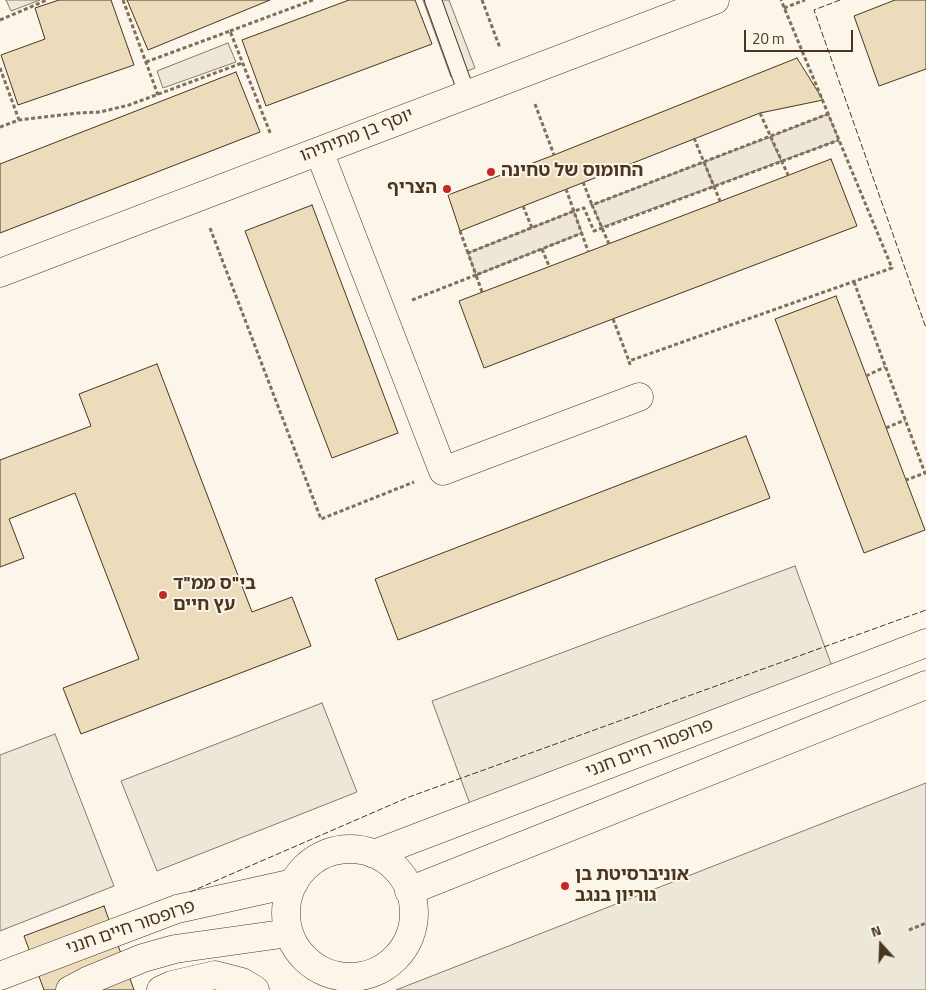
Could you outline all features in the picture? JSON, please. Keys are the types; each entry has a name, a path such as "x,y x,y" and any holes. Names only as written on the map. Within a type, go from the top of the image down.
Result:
{"street":[{"name":"יוסף בן מתיתיהו","path":"0,273 715,0"},
{"path":"319,151 443,471 640,397"},
{"name":"פרופסור חיים חנני","path":"374,854 926,643"},
{"path":"409,891 926,684"},
{"path":"356,849 374,854 392,864 406,881 413,901 414,922 407,942 394,959 376,972 353,983 335,977 315,966 299,952 289,933 286,920 286,906 294,883 305,868 320,857 338,851 356,849"},
{"name":"פרופסור חיים חנני","path":"0,976 177,909 294,883"},
{"name":"פרופסור חיים חנני","path":"70,990 143,958 175,949 289,933"},
{"path":"161,990 172,985 215,975 242,982 255,990"}],"lane":[{"path":"433,0 467,94"}],"path":[{"path":"0,20 47,0"},
{"path":"122,0 158,95"},
{"path":"146,62 313,0"},
{"path":"482,0 511,78"},
{"path":"629,361 892,268 781,0"},
{"path":"784,8 804,0"},
{"path":"230,31 283,165"},
{"path":"0,127 19,120 100,112 129,105 242,63"},
{"path":"0,68 19,120"},
{"path":"535,103 554,155"},
{"path":"760,113 788,175"},
{"path":"592,205 828,114"},
{"path":"694,138 720,201"},
{"path":"468,253 584,208 594,230 839,140"},
{"path":"583,182 609,244"},
{"path":"566,189 588,251"},
{"path":"198,197 321,519 443,471"},
{"path":"523,206 532,228"},
{"path":"460,231 482,292"},
{"path":"406,302 582,234"},
{"path":"542,249 549,266"},
{"path":"854,282 925,473 906,480"},
{"path":"613,319 640,397"},
{"path":"866,376 885,367"},
{"path":"886,428 905,420"},
{"path":"909,930 926,923"}],"shaded area":[{"path":"6,0 40,0 11,11"},
{"path":"423,0 449,0 475,68 451,77"},
{"path":"228,43 236,62 163,88 157,71"},
{"path":"828,114 839,140 781,161 770,137"},
{"path":"770,137 781,161 714,186 704,162"},
{"path":"704,162 714,186 602,227 592,205"},
{"path":"574,211 582,233 476,275 468,253"},
{"path":"795,566 840,688 477,823 432,701"},
{"path":"322,703 357,792 157,871 121,781"},
{"path":"55,734 114,886 0,931 0,755"},
{"path":"926,783 926,990 396,990"}],"building":[{"path":"59,0 111,0 134,65 18,105 1,55 45,39 35,8"},
{"path":"127,0 270,0 148,50"},
{"path":"349,0 415,0 432,44 266,106 242,40"},
{"path":"895,0 926,0 926,69 879,86 854,16"},
{"path":"797,58 823,100 760,113 460,231 448,195"},
{"path":"236,72 260,132 0,233 0,164"},
{"path":"831,159 857,226 484,368 459,301"},
{"path":"312,205 398,433 332,458 245,231"},
{"path":"836,296 925,530 864,553 775,319"},
{"path":"157,364 252,612 292,597 311,646 81,734 63,688 139,659 75,493 9,519 24,558 0,567 0,460 91,426 79,394"},
{"path":"746,436 770,498 398,640 375,579"},
{"path":"104,906 134,990 44,990 24,936"}],"fence":[{"path":"840,0 814,10 926,328"},
{"path":"190,892 409,797 926,610"}],"place":[{"name":"החומוס של טחינה","path":"491,172"},
{"name":"הצריף","path":"447,189"},
{"name":"בי\"ס ממ\"ד עץ חיים","path":"163,595"},
{"name":"אוניברסיטת בן גוריון בנגב","path":"565,886"}]}
